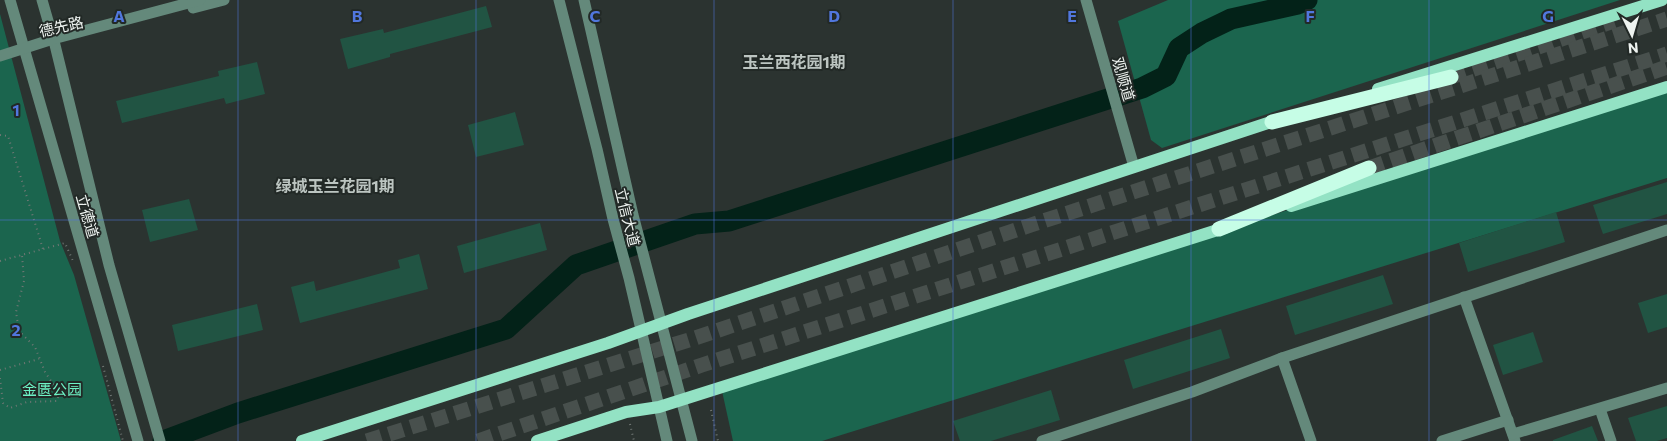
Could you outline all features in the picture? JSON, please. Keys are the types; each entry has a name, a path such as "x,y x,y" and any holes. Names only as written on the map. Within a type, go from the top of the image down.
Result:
{"highway":[{"path":"1272,122 1451,76"},
{"path":"1219,229 1369,168"}],"main road":[{"path":"302,441 456,392 1272,122 1662,0"},
{"path":"537,441 626,412 659,407 682,398 1667,87"}],"street":[{"name":"立德道","path":"10,0 138,441"},
{"name":"立德道","path":"42,0 110,265 159,438"},
{"name":"德先路","path":"54,42 200,0"},
{"name":"德先路","path":"0,56 224,0"},
{"name":"立信大道","path":"559,0 629,278 667,441"},
{"name":"立信大道","path":"584,0 633,215 692,441"},
{"name":"观顺道","path":"1086,0 1137,166"},
{"name":"观顺道","path":"1092,0 1112,82"},
{"path":"1042,441 1192,392 1282,358 1667,230"},
{"path":"1464,297 1514,438 1600,408 1667,388"},
{"path":"1282,358 1311,441"},
{"path":"1600,408 1611,441"},
{"path":"1442,441 1508,420"}],"path":[{"path":"0,135 8,136 43,249"},
{"path":"0,261 65,243 73,261"},
{"path":"0,378 3,403 10,408 27,402 57,401 59,393 39,359 35,347 19,331 16,312 24,281 22,255"},
{"path":"0,370 39,359"},
{"path":"103,365 123,441"},
{"path":"711,410 718,441"},
{"path":"629,422 634,441"}],"green space":[{"path":"1168,0 1620,0 1162,148 1151,140 1118,21"},
{"name":"金匮公园","path":"0,14 60,241 74,275 121,441 0,441"},
{"path":"1667,89 1667,178 822,441 733,441 722,391"}],"building":[{"path":"486,6 492,27 390,54 390,57 348,69 340,39 383,29 384,33"},
{"path":"257,62 265,94 226,104 224,98 122,123 116,101 219,76 218,71"},
{"path":"515,112 524,145 476,157 468,125"},
{"path":"1667,182 1667,214 1603,234 1593,205"},
{"path":"189,199 198,230 150,242 142,210"},
{"path":"1556,212 1565,242 1468,272 1459,243"},
{"path":"540,223 547,250 464,273 457,246"},
{"path":"419,254 428,289 300,323 291,287 314,281 316,291 400,268 398,260"},
{"path":"1383,275 1393,304 1295,335 1286,306"},
{"path":"1667,294 1667,327 1648,333 1638,303"},
{"path":"257,304 263,330 178,351 172,325"},
{"path":"1221,329 1230,358 1133,389 1124,360"},
{"path":"1533,332 1543,362 1503,375 1493,345"},
{"path":"1051,390 1060,420 991,441 960,441 953,421"},
{"path":"1667,406 1667,438 1657,441 1636,441 1628,418"},
{"path":"1592,426 1598,441 1553,441 1553,440"}],"waterway":[{"path":"163,441 238,413 506,329 576,265 695,224 729,221 1142,88 1166,76 1179,48 1202,33 1231,19 1298,4 1307,0"}],"tunnel":[{"path":"367,441 695,338 1031,225 1667,19"},
{"path":"1451,77 1614,21"},
{"path":"478,441 702,365 1667,54"},
{"path":"1369,168 1667,67"}],"district":[{"name":"玉兰西花园1期","path":"794,61"},
{"name":"绿城玉兰花园1期","path":"335,185"}]}
